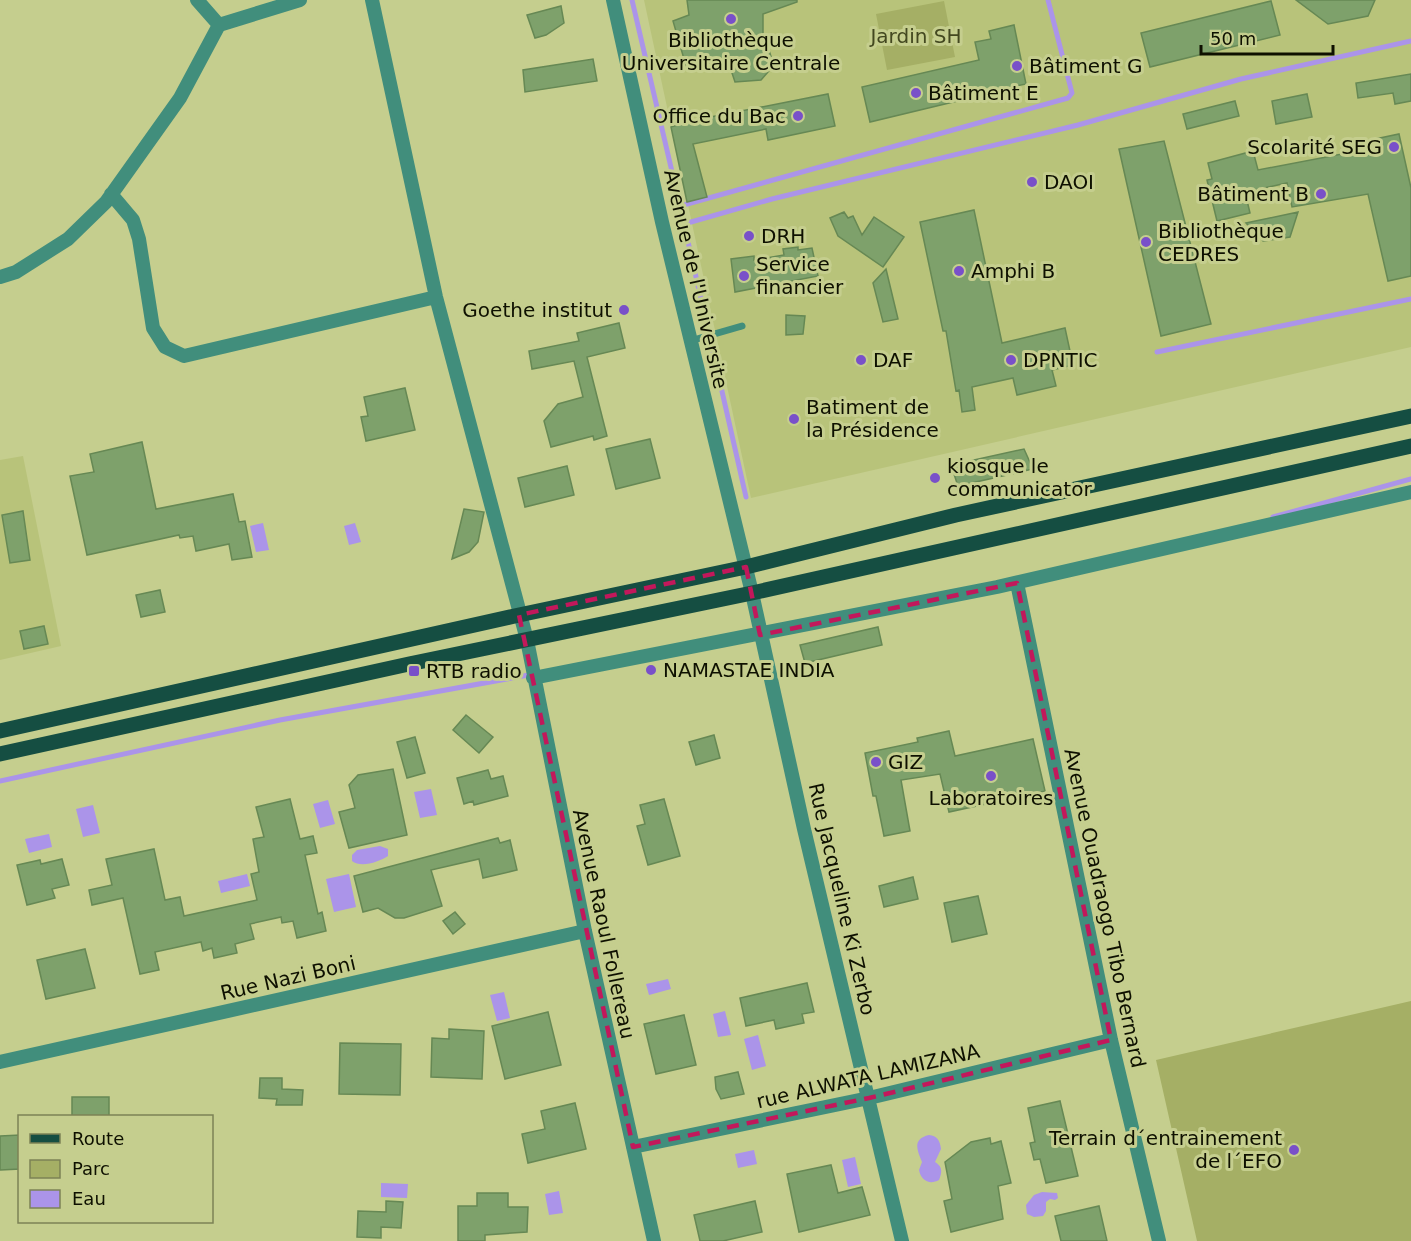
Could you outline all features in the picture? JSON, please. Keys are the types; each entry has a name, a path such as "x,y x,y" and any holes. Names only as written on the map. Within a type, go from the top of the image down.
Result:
{"main road":[{"path":"0,731 519,615 746,567 956,515 1411,416"},
{"path":"0,754 527,639 752,593 1411,446"}],"street":[{"path":"197,0 219,25"},
{"path":"0,277 16,272 68,239 106,202 180,98 219,25 300,0"},
{"name":"Avenue Raoul Follereau","path":"372,0 436,297 527,639 585,931 654,1241"},
{"name":"Avenue de l'Universite","path":"613,0 690,341 746,567"},
{"path":"111,194 134,219 153,328 165,347 184,356 436,297"},
{"path":"534,678 1017,583 1411,492"},
{"name":"Rue Jacqueline Ki Zerbo","path":"746,567 804,829 902,1241"},
{"name":"Avenue Ouadraogo Tibo Bernard","path":"1017,583 1111,1040 1159,1241"},
{"name":"Rue Nazi Boni","path":"0,1062 585,931"},
{"name":"rue ALWATA LAMIZANA","path":"633,1147 869,1098 1111,1040"}],"lane":[{"path":"690,341 742,326"}],"highlighted area":[{"path":"746,567 760,635 1017,583 1111,1040 869,1098 633,1147 519,615"}],"shaded area":[{"path":"644,0 1411,0 1411,347 751,498"},
{"path":"23,456 61,646 0,660 0,460"}],"green space":[{"name":"Jardin SH","path":"944,1 955,57 887,70 876,14"},
{"name":"Terrain d´entrainement de l´EFO","path":"1411,1001 1411,1241 1197,1241 1156,1060"}],"water":[{"path":"263,523 269,550 256,552 250,526"},
{"path":"355,523 361,542 349,545 344,526"},
{"path":"431,789 437,815 420,818 414,792"},
{"path":"328,800 335,824 320,828 313,804"},
{"path":"93,805 100,833 83,837 76,809"},
{"path":"49,834 52,847 29,853 25,839"},
{"path":"380,846 388,849 388,856 365,864 352,861 352,855 357,850"},
{"path":"247,874 250,886 221,893 218,881"},
{"path":"349,874 356,907 334,912 326,879"},
{"path":"668,979 671,989 649,995 646,984"},
{"path":"504,992 510,1018 497,1021 490,995"},
{"path":"725,1011 731,1035 718,1037 713,1014"},
{"path":"758,1035 766,1066 752,1070 744,1039"},
{"path":"929,1135 938,1139 941,1149 935,1162 941,1168 941,1175 939,1180 932,1182 926,1181 920,1174 922,1162 917,1146 920,1139"},
{"path":"754,1150 757,1164 738,1168 735,1154"},
{"path":"855,1157 861,1184 848,1187 842,1160"},
{"path":"381,1183 408,1184 407,1198 381,1197"},
{"path":"559,1191 563,1213 549,1215 545,1194"},
{"path":"1042,1192 1057,1193 1058,1198 1046,1202 1046,1211 1043,1216 1034,1217 1027,1214 1026,1205 1034,1195"}],"building":[{"path":"687,0 797,0 797,2 763,14 763,33 774,65 761,80 735,82 728,61 686,66 673,21 689,15"},
{"path":"1296,0 1375,0 1368,16 1328,24"},
{"path":"1271,1 1280,35 1150,67 1141,33"},
{"path":"561,6 564,23 546,35 535,38 527,15"},
{"path":"1014,25 1026,84 969,96 970,98 870,122 862,87 979,60 975,42 991,39 989,31"},
{"path":"593,59 597,81 525,92 523,70"},
{"path":"1411,74 1411,101 1395,104 1393,93 1358,98 1356,83"},
{"path":"828,94 835,126 768,140 766,129 693,144 707,197 687,202 671,127 690,121"},
{"path":"1307,94 1312,117 1276,124 1272,101"},
{"path":"1235,101 1239,116 1187,129 1183,114"},
{"path":"1399,134 1411,188 1411,276 1388,281 1368,194 1292,207 1287,183 1245,192 1250,213 1217,221 1207,180 1212,179 1208,163 1253,151 1258,170 1358,151 1356,143"},
{"path":"1164,141 1211,324 1161,336 1119,149"},
{"path":"974,210 1002,343 1065,328 1073,365 1052,370 1056,386 1017,395 1013,378 972,387 975,410 962,412 959,390 956,391 946,331 943,331 920,222"},
{"path":"844,212 848,218 853,216 862,235 874,217 904,237 883,267 838,236 830,218"},
{"path":"1298,212 1290,237 1263,241 1246,223"},
{"path":"798,247 798,250 812,248 818,276 735,292 731,259 754,256 754,260 784,255 783,249"},
{"path":"886,269 898,319 883,322 873,283"},
{"path":"786,315 805,316 803,334 786,335"},
{"path":"619,323 625,348 587,357 607,436 594,440 593,436 551,447 544,421 558,404 583,397 574,361 532,369 529,351 579,341 577,333"},
{"path":"405,388 415,430 366,441 361,417 368,416 364,397"},
{"path":"650,439 660,478 616,489 606,449"},
{"path":"142,442 156,509 233,494 239,522 245,521 252,557 232,560 229,544 196,551 193,536 180,538 179,535 87,555 70,476 94,472 90,454"},
{"path":"1024,449 1033,469 958,486 951,465"},
{"path":"567,466 574,495 525,507 518,478"},
{"path":"464,509 484,512 478,542 469,552 452,559"},
{"path":"23,511 30,560 10,563 2,515"},
{"path":"160,590 165,612 141,617 136,595"},
{"path":"44,626 48,644 24,649 20,631"},
{"path":"878,627 882,645 805,663 800,645"},
{"path":"466,715 493,737 479,753 453,730"},
{"path":"949,731 955,756 1033,739 1045,791 949,812 940,774 901,780 910,831 884,836 865,753 918,742 917,738"},
{"path":"714,735 720,758 696,765 689,742"},
{"path":"415,737 425,773 407,778 397,742"},
{"path":"393,769 407,835 349,848 339,812 355,808 349,785 358,775"},
{"path":"488,770 491,779 503,776 508,796 474,805 473,801 464,804 457,778"},
{"path":"290,799 300,839 313,836 317,853 305,855 318,914 322,912 326,931 297,938 293,921 282,923 281,917 250,924 254,939 235,944 237,953 214,958 212,948 203,951 201,942 155,952 159,970 140,974 123,898 92,905 89,890 112,885 106,859 154,849 165,900 180,897 184,916 257,900 251,874 259,872 253,839 264,837 256,807"},
{"path":"664,799 680,856 648,865 637,826 645,824 640,805"},
{"path":"498,838 500,843 510,840 517,870 483,878 479,859 431,870 442,906 404,918 395,918 378,908 363,912 354,876"},
{"path":"62,859 69,885 52,889 55,898 27,905 17,865 40,860 41,864"},
{"path":"913,877 918,899 884,907 879,886"},
{"path":"978,896 987,934 952,942 944,903"},
{"path":"455,912 465,924 453,934 443,921"},
{"path":"85,949 95,988 46,999 37,960"},
{"path":"807,983 814,1012 802,1014 804,1023 776,1029 774,1020 746,1026 740,998"},
{"path":"548,1012 561,1065 505,1079 492,1026"},
{"path":"684,1015 696,1065 656,1074 644,1024"},
{"path":"449,1029 484,1031 482,1079 431,1077 432,1038 449,1039"},
{"path":"340,1043 401,1044 400,1095 339,1094"},
{"path":"738,1072 744,1094 721,1099 716,1089 715,1077"},
{"path":"260,1078 282,1078 282,1089 303,1090 302,1105 276,1105 277,1099 259,1098"},
{"path":"72,1097 109,1097 109,1115 72,1115"},
{"path":"1060,1101 1078,1176 1046,1183 1040,1159 1034,1160 1030,1143 1035,1142 1028,1108"},
{"path":"575,1103 586,1149 528,1163 522,1134 545,1129 541,1111"},
{"path":"18,1135 18,1169 0,1170 0,1136"},
{"path":"990,1138 991,1144 1001,1141 1011,1183 998,1186 1003,1219 951,1232 944,1201 952,1199 945,1162 971,1142"},
{"path":"831,1165 838,1193 862,1187 870,1215 799,1232 787,1174"},
{"path":"477,1193 508,1193 508,1207 528,1207 527,1232 485,1235 485,1241 458,1241 458,1206 477,1206"},
{"path":"386,1201 403,1202 401,1228 381,1227 381,1238 357,1237 358,1211 386,1212"},
{"path":"755,1201 762,1232 723,1241 700,1241 694,1215"},
{"path":"1099,1206 1107,1241 1061,1241 1055,1216"}],"waterway":[{"path":"632,0 680,206 1068,98 1072,93 1048,0"},
{"path":"746,497 684,224 772,199 1078,125 1241,79 1411,41"},
{"path":"1157,352 1411,299"},
{"path":"1273,517 1411,479"},
{"path":"0,781 280,720 534,674"}],"place":[{"name":"Bibliothèque Universitaire Centrale","path":"731,19"},
{"name":"Bâtiment G","path":"1017,66"},
{"name":"Bâtiment E","path":"916,93"},
{"name":"Office du Bac","path":"798,116"},
{"name":"Scolarité SEG","path":"1394,147"},
{"name":"DAOI","path":"1032,182"},
{"name":"Bâtiment B","path":"1321,194"},
{"name":"DRH","path":"749,236"},
{"name":"Bibliothèque CEDRES","path":"1146,242"},
{"name":"Amphi B","path":"959,271"},
{"name":"Service financier","path":"744,276"},
{"name":"Goethe institut","path":"624,310"},
{"name":"DAF","path":"861,360"},
{"name":"DPNTIC","path":"1011,360"},
{"name":"Batiment de la Présidence","path":"794,419"},
{"name":"kiosque le communicator","path":"935,478"},
{"name":"NAMASTAE INDIA","path":"651,670"},
{"name":"RTB radio","path":"414,671"},
{"name":"GIZ","path":"876,762"},
{"name":"Laboratoires","path":"991,776"},
{"name":"Terrain d´entrainement de l´EFO","path":"1294,1150"}]}
